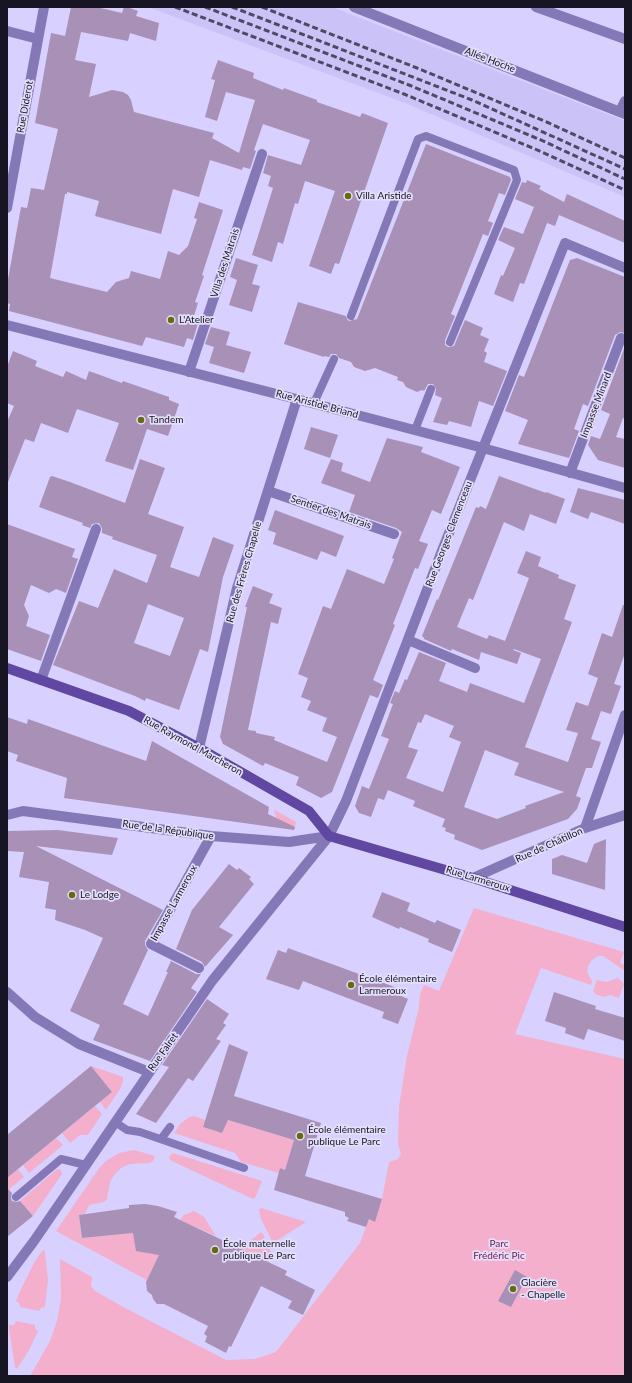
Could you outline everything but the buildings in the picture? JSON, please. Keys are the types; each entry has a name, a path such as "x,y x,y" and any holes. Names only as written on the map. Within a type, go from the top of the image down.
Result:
{"main road":[{"name":"Rue Raymond Marcheron","path":"7,668 129,711 199,748 309,811 329,836"},
{"name":"Rue Larmeroux","path":"329,836 473,878 625,927"}],"street":[{"name":"Rue Diderot","path":"7,208 44,7"},
{"name":"Allée Hoche","path":"354,7 623,112"},
{"path":"536,7 625,39"},
{"path":"7,31 38,39"},
{"path":"623,112 625,101"},
{"name":"Villa des Matrais","path":"189,372 262,154"},
{"name":"Rue Georges Clemenceau","path":"329,836 346,801 482,448 565,243 625,268"},
{"name":"Rue Aristide Briand","path":"7,325 314,403 625,488"},
{"name":"Impasse Minard","path":"570,473 621,338"},
{"name":"Rue des Frères Chapelle","path":"199,748 237,588 297,399"},
{"name":"Sentier des Matrais","path":"268,490 394,534"},
{"path":"41,680 96,529"},
{"path":"408,640 475,668"},
{"path":"585,828 625,715"},
{"name":"Rue de la République","path":"7,815 23,811 211,836 289,842 329,836"},
{"name":"Rue de Châtillon","path":"473,878 585,828 625,815"},
{"name":"Impasse Larmeroux","path":"199,968 151,944 211,836"},
{"name":"Rue Falret","path":"7,1277 37,1236 212,981 329,836"},
{"path":"7,992 35,1017 86,1048 149,1072"}],"lane":[{"path":"351,316 418,139 426,136 514,170 517,180 450,342"},
{"path":"314,403 334,359"},
{"path":"415,430 431,389"},
{"path":"115,1122 127,1130 140,1132 244,1168"},
{"path":"161,1139 170,1126"},
{"path":"16,1197 61,1159 86,1165"}],"shaded area":[{"path":"148,7 332,7 625,121 625,197 405,103"}],"green space":[{"path":"275,810 296,822 295,827 289,828 274,823 276,816 274,812"},
{"name":"Parc Frédéric Pic","path":"474,908 624,952 620,963 625,965 625,971 603,956 598,956 592,960 588,966 587,972 592,981 591,985 541,968 515,1034 625,1059 625,1376 30,1376 50,1341 57,1321 61,1299 60,1259 92,1277 91,1286 95,1291 226,1360 255,1359 276,1352 360,1243 369,1219 375,1221 382,1199 389,1162 398,1159 401,1154 398,1144 399,1106 407,1056 419,1007 420,995 424,985 439,991"},
{"path":"618,978 624,984 619,998 610,995 604,997 595,994 593,991 597,980 607,982"},
{"path":"91,1066 123,1077 120,1089 106,1110 100,1102 112,1092"},
{"path":"95,1106 102,1114 88,1135 80,1135 70,1143 62,1133"},
{"path":"194,1116 205,1120 203,1127 222,1133 228,1120 294,1140 285,1170 280,1168 279,1173 241,1162 235,1153 174,1133 180,1124 189,1117"},
{"path":"56,1138 63,1145 29,1173 23,1165"},
{"path":"134,1150 155,1156 153,1161 150,1163 130,1164 121,1168 110,1182 107,1199 104,1202 89,1205 85,1214 79,1215 82,1238 133,1233 163,1251 147,1280 56,1231 100,1167 106,1161 119,1153"},
{"path":"173,1153 262,1181 255,1198 253,1199 170,1160 169,1157"},
{"path":"18,1169 24,1177 7,1191 7,1178"},
{"path":"57,1169 61,1170 62,1174 33,1216 20,1201"},
{"path":"261,1208 306,1222 273,1243 261,1219 259,1210"},
{"path":"194,1211 204,1217 216,1236 180,1220 184,1215"},
{"path":"261,1232 271,1252 269,1262 234,1245 249,1242"},
{"path":"44,1250 48,1280 45,1307 41,1308 39,1311 20,1307 19,1303 16,1301 21,1289 34,1263"},
{"path":"16,1321 35,1325 35,1329 38,1331 29,1350 17,1369 15,1367 9,1329 9,1325 14,1325"}],"railway":[{"path":"175,7 404,94 535,149 625,190"},
{"path":"205,7 409,85 541,140 625,179"},
{"path":"232,7 472,100 625,169"},
{"path":"262,7 417,68 549,123 625,158"}],"place":[{"name":"Villa Aristide","path":"348,196"},
{"name":"L'Atelier","path":"171,320"},
{"name":"Tandem","path":"141,420"},
{"name":"Le Lodge","path":"72,895"},
{"name":"École élémentaire Larmeroux","path":"351,985"},
{"name":"École élémentaire publique Le Parc","path":"300,1136"},
{"name":"École maternelle publique Le Parc","path":"215,1250"},
{"name":"Glacière - Chapelle","path":"513,1289"}]}
